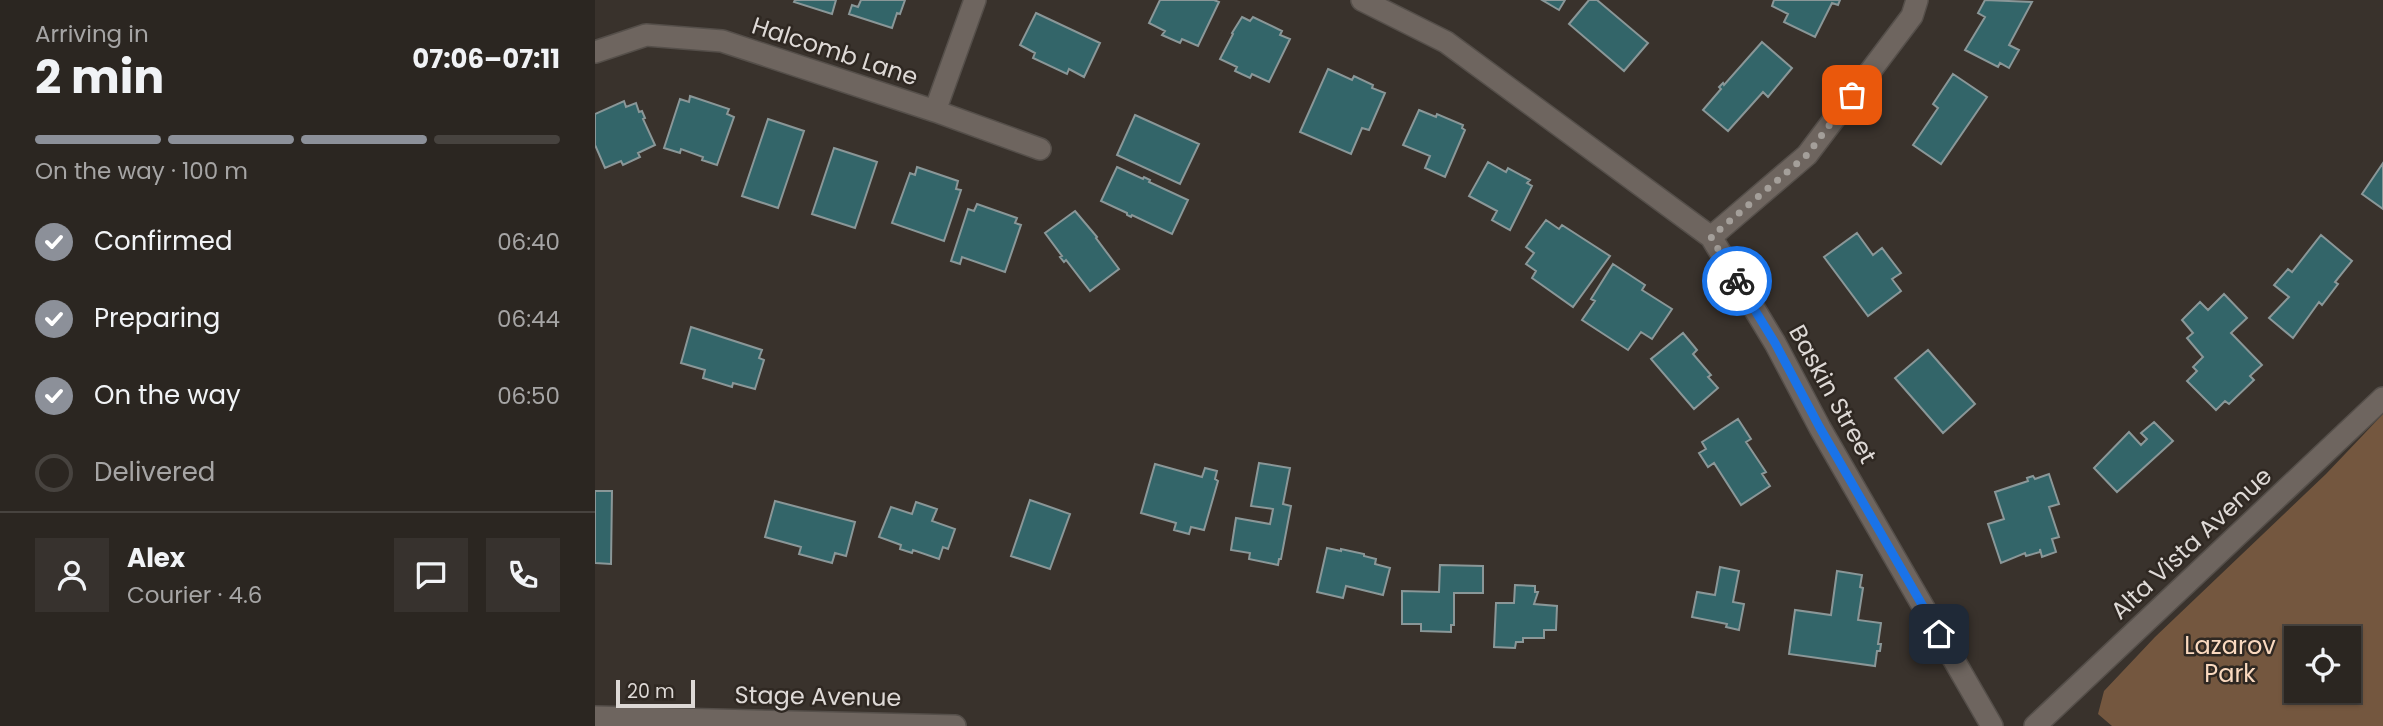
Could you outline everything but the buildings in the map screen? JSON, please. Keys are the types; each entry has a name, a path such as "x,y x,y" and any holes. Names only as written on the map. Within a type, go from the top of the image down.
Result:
{"street":[{"name":"Halcomb Lane","path":"935,111 975,0"},
{"name":"Baskin Street","path":"1362,0 1446,42 1711,237 1775,343 1820,428 1992,726"},
{"path":"1711,237 1807,155 1912,16 1917,0"},
{"name":"Halcomb Lane","path":"595,52 646,35 722,41 935,111 1040,149"},
{"name":"Alta Vista Avenue","path":"2035,726 2383,398"},
{"name":"Stage Avenue","path":"595,717 645,722 955,726"}],"green space":[{"name":"Lazarov Park","path":"2383,414 2383,726 2112,726 2098,714 2104,691 2155,637 2326,474"}],"way so far":[{"path":"1737,281 1711,237 1807,155 1852,95"}],"route":[{"path":"1737,281 1775,343 1820,428 1939,634"}]}
